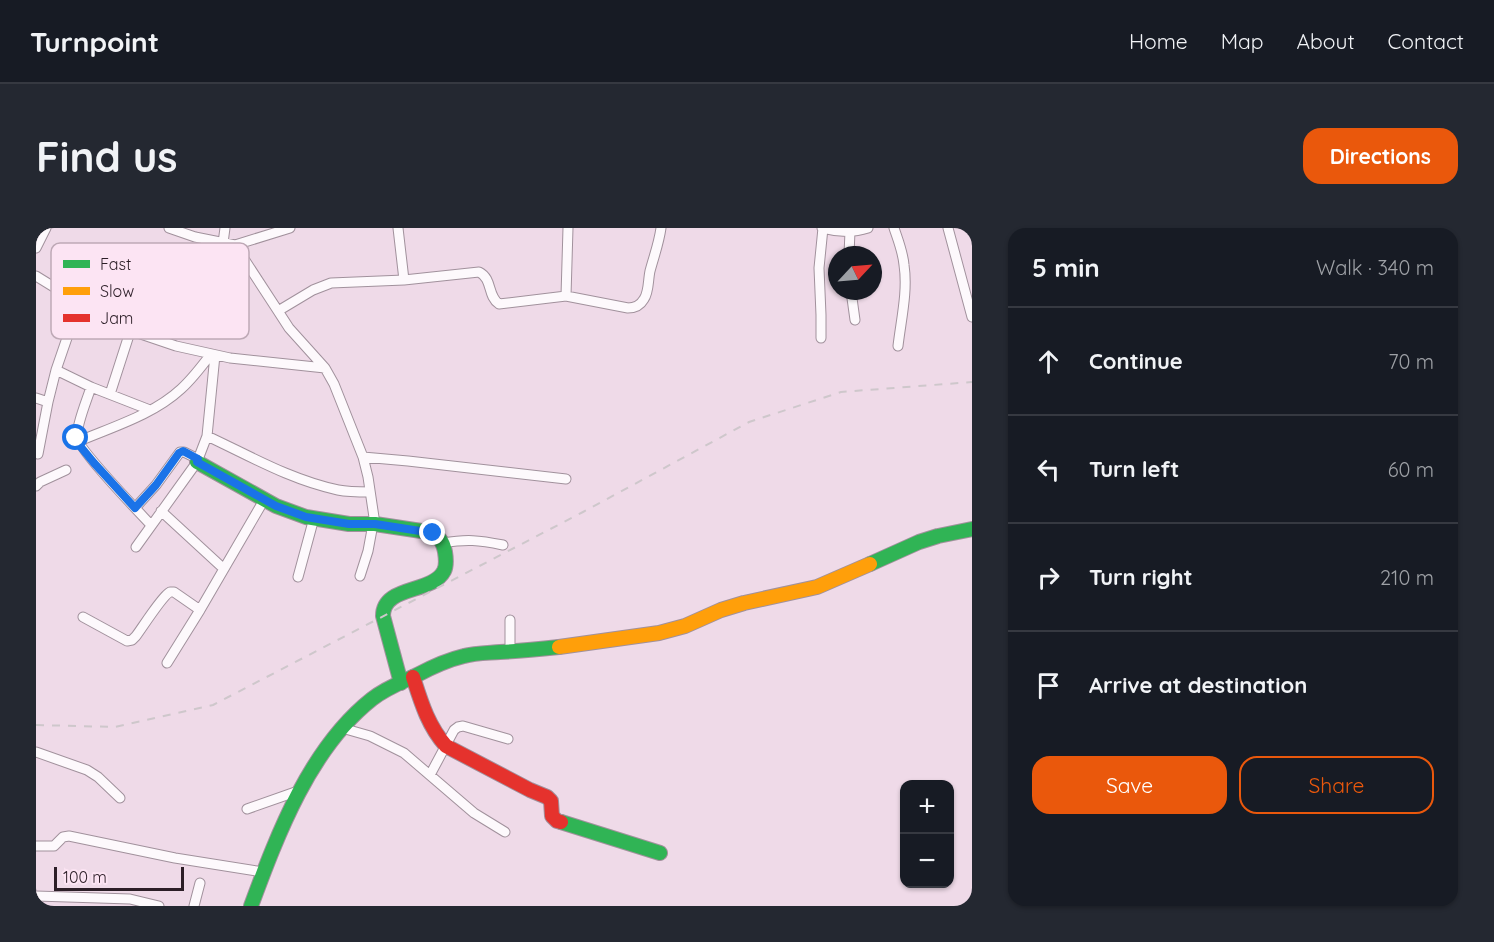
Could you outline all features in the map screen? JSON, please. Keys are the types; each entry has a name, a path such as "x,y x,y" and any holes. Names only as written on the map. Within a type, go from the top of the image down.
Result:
{"street":[{"path":"36,248 46,228"},
{"path":"169,228 195,237 224,243 225,228"},
{"path":"244,243 290,228"},
{"path":"398,228 404,280"},
{"path":"566,296 568,228"},
{"path":"278,311 313,290 331,283 404,280 479,272 486,276 493,299 499,304 566,296 634,308 643,302 646,296 661,228"},
{"path":"820,338 819,268 825,228 850,231 868,228"},
{"path":"894,228 904,264 904,302 898,346"},
{"path":"948,228 972,317"},
{"path":"849,246 850,231"},
{"path":"249,267 289,328 325,368 363,457 374,524 360,576"},
{"path":"36,276 51,285"},
{"path":"852,300 855,320"},
{"path":"38,454 48,402 67,339"},
{"path":"110,394 128,339"},
{"path":"153,339 213,355 325,368"},
{"path":"77,442 150,410 180,390 213,355"},
{"path":"135,547 197,460 207,436 213,355"},
{"path":"56,370 91,387 150,410"},
{"path":"91,387 76,434 77,442 151,525"},
{"path":"36,398 48,402"},
{"path":"207,436 277,471 309,482 340,490 370,492"},
{"path":"135,508 183,451 276,506 314,518 349,524 374,524 437,535 445,552 446,568 442,575 389,600 382,608 407,680 439,739 446,746 530,790 547,796 551,801 552,816 557,821 660,853"},
{"path":"363,457 566,479"},
{"path":"36,486 66,470"},
{"path":"167,663 264,500"},
{"path":"160,512 224,569"},
{"path":"298,577 314,518"},
{"path":"251,906 263,872 300,790 328,746 347,722 374,698 407,680 462,656 541,649 659,633 685,626 721,610 750,601 817,587 919,542 972,529"},
{"path":"442,543 479,540 503,545"},
{"path":"83,617 126,641 136,636 158,605 171,592 200,610"},
{"path":"510,620 510,651"},
{"path":"430,775 454,730 460,726 508,739"},
{"path":"342,728 370,736 404,753 474,813 505,832"},
{"path":"36,752 87,770 120,798"},
{"path":"247,809 300,790"},
{"path":"36,846 54,846 63,837 69,836 174,858 263,872"},
{"path":"194,906 200,883"},
{"path":"42,900 130,899 159,906"}],"railway":[{"path":"36,725 115,727 213,705 583,512 749,422 841,392 972,382"}],"traffic: fast":[{"path":"197,462 276,506 306,517 428,532 440,539 446,557 444,571 429,583 399,594 385,606 383,616 401,683"},
{"path":"870,564 919,542 972,529"},
{"path":"251,906 298,794 331,742 350,719 372,699 434,667 468,655 559,647"},
{"path":"561,822 660,853"}],"traffic: slow":[{"path":"559,647 659,633 685,626 721,610 744,603 817,587 870,564"}],"traffic: jam":[{"path":"413,677 430,722 446,746 547,797 551,801 552,816 561,822"}],"route":[{"path":"76,438 94,463 135,508 183,451 198,459 197,462 256,496 306,517 433,533"}]}
